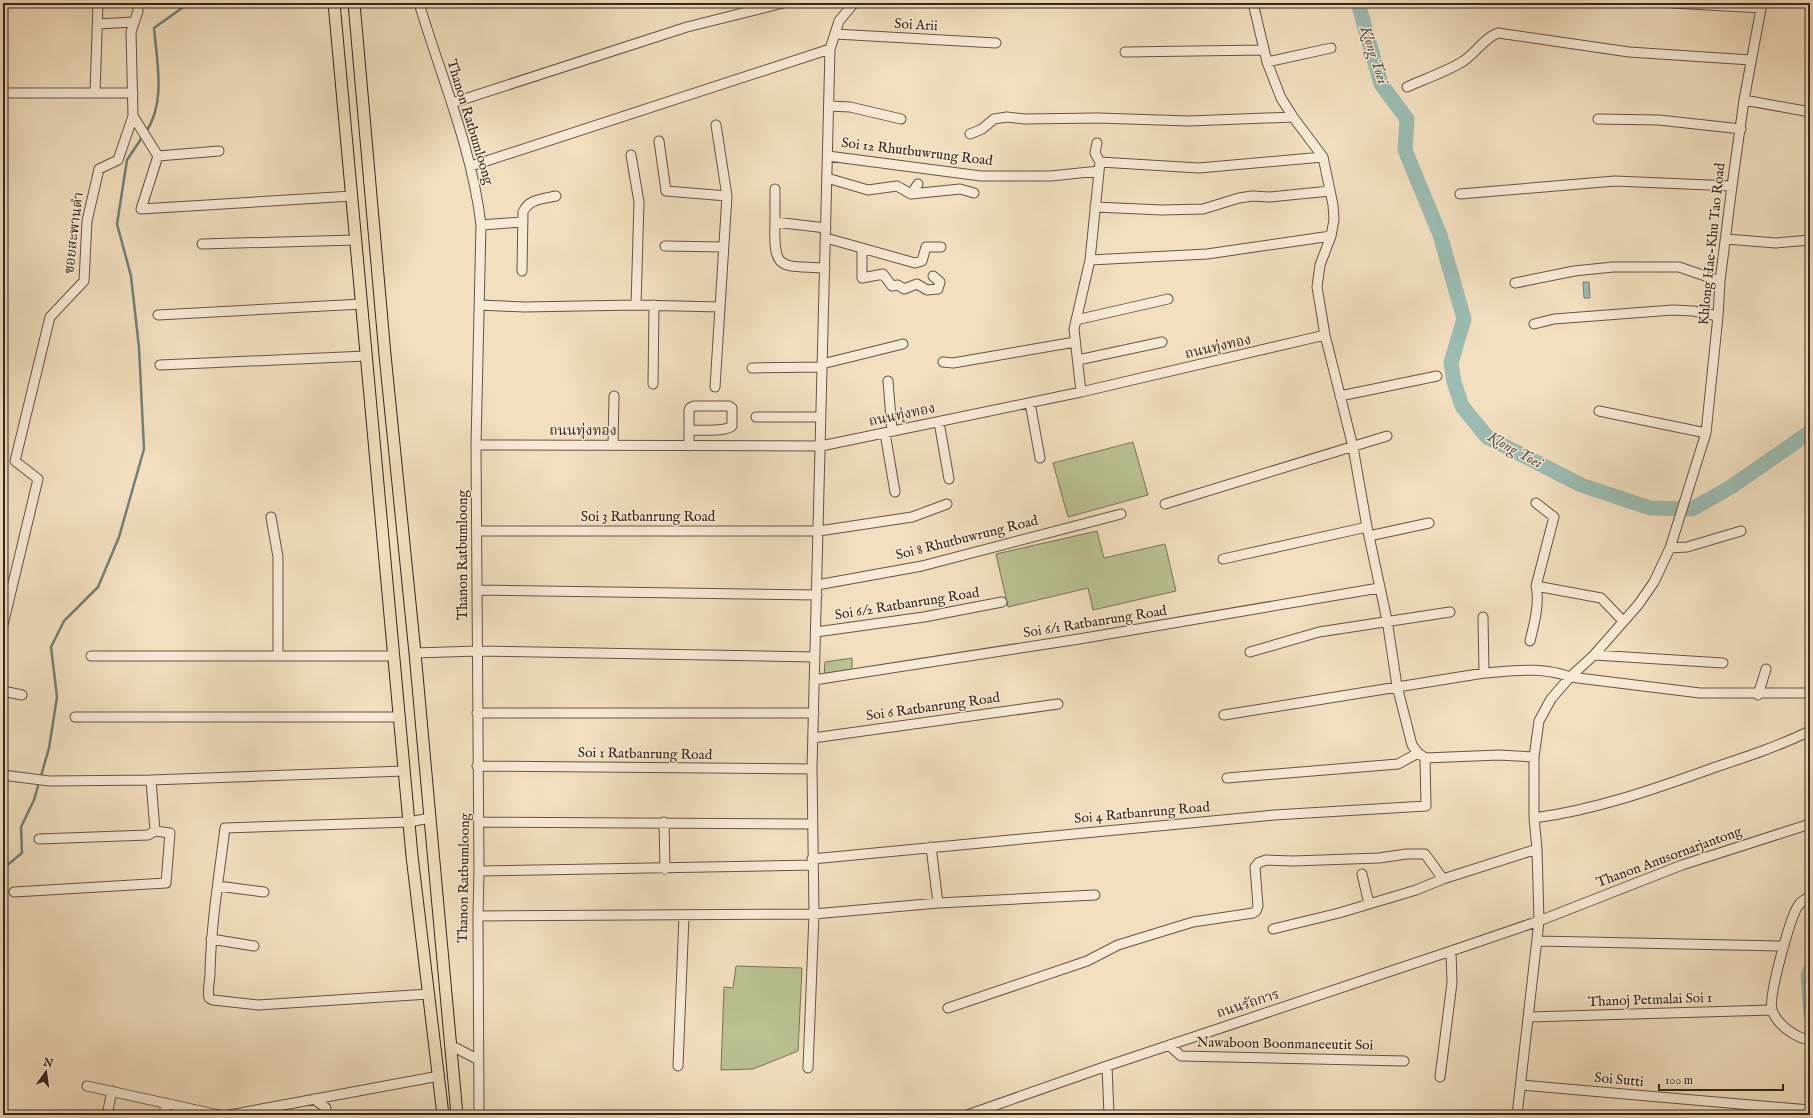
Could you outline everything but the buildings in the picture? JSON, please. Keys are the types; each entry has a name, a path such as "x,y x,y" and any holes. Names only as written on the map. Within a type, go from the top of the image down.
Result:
{"main road":[{"path":"334,3 404,771 443,1115"},
{"path":"354,3 385,355 415,653 458,1115"},
{"path":"366,356 385,355"}],"street":[{"path":"96,93 98,3"},
{"name":"ซอยสะพานดำ","path":"3,625 38,479 15,461 50,317 84,281 87,221 98,169 118,160 133,116 131,32 138,11 138,3"},
{"name":"Thanon Ratbumloong","path":"419,3 471,166 478,195 481,225 476,445 477,766 479,822 477,1059 479,1115"},
{"path":"452,103 687,27 783,3"},
{"path":"808,1068 814,914 812,769 830,49 839,21 854,3"},
{"path":"1253,3 1267,62 1281,98 1293,117 1323,157 1333,205 1334,220 1331,236 1320,265 1317,287 1325,335 1353,446 1367,527 1387,620 1397,686 1412,745 1421,756"},
{"path":"1673,3 1761,5"},
{"name":"Khlong Hae-Khu Tao Road","path":"1517,1115 1539,921 1537,849 1534,818 1534,757 1539,721 1552,699 1570,677 1594,655 1638,605 1654,582 1670,548 1690,487 1706,433 1718,316 1720,281 1732,186 1744,100 1761,5"},
{"path":"98,24 134,22"},
{"path":"1407,87 1461,62 1474,54 1488,37 1498,33 1629,52 1751,60"},
{"name":"Soi Arii","path":"835,34 996,43"},
{"path":"1267,62 1331,48"},
{"path":"471,166 830,49"},
{"path":"1124,52 1264,50"},
{"path":"3,93 133,93"},
{"path":"1744,100 1810,112"},
{"path":"829,106 850,107 901,119"},
{"path":"133,116 158,156"},
{"path":"970,134 982,128 994,119 1007,117 1024,119 1098,118 1189,121 1293,117"},
{"path":"1598,119 1659,120 1741,130"},
{"path":"715,387 727,196 716,126"},
{"path":"659,141 666,191 727,196"},
{"path":"1081,392 1074,330 1090,260 1099,166 1096,152 1097,143"},
{"path":"158,156 219,152"},
{"path":"631,155 639,202 636,305"},
{"path":"158,156 140,209 352,196"},
{"name":"Soi 12 Rhutbuwrung Road","path":"828,156 981,176 1051,176 1099,166 1199,168 1323,157"},
{"path":"827,178 868,190 897,186 911,194 960,190 974,193"},
{"path":"1460,194 1615,181 1732,186"},
{"path":"911,194 918,184"},
{"path":"775,188 776,253 779,260 785,265 825,268"},
{"path":"1095,207 1162,210 1203,208 1252,196 1269,197 1330,192"},
{"path":"522,271 523,212 530,202 556,196"},
{"path":"481,225 522,222"},
{"path":"775,222 826,228"},
{"path":"1090,260 1207,254 1331,236"},
{"path":"826,238 915,264 922,261 926,247 941,247"},
{"path":"1726,239 1776,242 1810,240"},
{"path":"202,244 356,240"},
{"path":"665,246 723,247"},
{"path":"862,248 862,278 883,274 892,286 898,285 904,289 917,284 927,290 938,289 940,282 933,276"},
{"path":"1516,283 1574,272 1613,267 1679,267 1720,281"},
{"path":"1076,320 1168,299"},
{"path":"158,315 362,304"},
{"path":"479,305 524,307 636,305 720,307"},
{"path":"653,384 654,305"},
{"path":"1534,324 1554,319 1673,310 1693,311 1718,316"},
{"name":"ถนนทุ่งทอง","path":"476,445 821,446 1081,392 1325,335"},
{"path":"943,362 953,363 1076,342"},
{"path":"1078,360 1162,342"},
{"path":"752,368 822,365 903,344"},
{"path":"160,365 366,356"},
{"path":"1340,396 1437,376"},
{"path":"888,381 888,432 895,492"},
{"path":"612,445 614,396"},
{"path":"1030,403 1040,458"},
{"path":"689,430 719,430 732,426 732,408 729,406 692,407 689,411 689,430 689,446"},
{"path":"1598,411 1706,433"},
{"path":"756,417 821,417"},
{"path":"939,422 949,478"},
{"path":"1165,504 1387,436"},
{"path":"1530,641 1535,621 1534,617 1538,594 1536,586 1554,517 1536,503"},
{"name":"Soi 3 Ratbanrung Road","path":"477,531 819,531 912,517 947,504"},
{"name":"Soi 8 Rhutbuwrung Road","path":"817,585 922,566 1121,514"},
{"path":"271,517 278,557 278,656"},
{"path":"1369,536 1429,523"},
{"path":"1223,559 1367,527"},
{"path":"1670,548 1688,547 1741,531"},
{"path":"1536,586 1601,598 1623,621"},
{"name":"Soi 6/1 Ratbanrung Road","path":"814,680 1079,639 1380,588"},
{"path":"477,590 817,596"},
{"name":"Soi 6/2 Ratbanrung Road","path":"816,632 924,617 1002,602"},
{"path":"1250,652 1319,632 1387,620 1450,612"},
{"path":"1483,616 1484,673"},
{"path":"415,653 477,650 815,657"},
{"path":"1594,655 1723,663"},
{"path":"91,656 394,656"},
{"path":"1758,695 1766,669"},
{"path":"1224,715 1484,673 1556,672 1570,677 1700,693 1758,695 1810,694"},
{"path":"3,691 22,695"},
{"name":"Soi 6 Ratbanrung Road","path":"813,738 1058,704"},
{"path":"477,713 814,713"},
{"path":"75,717 400,717"},
{"path":"1534,818 1568,814 1667,785 1810,731"},
{"path":"1226,778 1398,764 1421,756 1499,755 1534,757"},
{"name":"Soi 4 Ratbanrung Road","path":"479,871 665,869 813,862 931,847 1274,815 1426,806 1421,756"},
{"name":"Soi 1 Ratbanrung Road","path":"477,766 812,769"},
{"path":"3,775 49,781 151,780 404,771"},
{"path":"151,780 155,831"},
{"path":"429,994 258,1005 213,1000 209,998 208,995 210,981 211,939 225,828 409,822 430,818"},
{"path":"479,822 812,824"},
{"path":"664,822 665,869"},
{"name":"Thanon Anusornarjantong","path":"1539,921 1682,865 1810,824"},
{"path":"14,892 166,883 170,833 155,831 148,835 40,839"},
{"path":"931,847 938,904"},
{"path":"1273,929 1416,890 1443,879 1537,849"},
{"path":"948,1008 1087,962 1118,945 1193,922 1253,913 1256,911 1258,906 1255,868 1258,863 1266,860 1293,861 1379,858 1406,854 1425,854 1443,879"},
{"path":"1362,874 1369,904"},
{"path":"218,886 264,892"},
{"path":"478,916 684,916 814,914 938,904 1094,895"},
{"path":"1810,896 1798,906 1784,946 1774,988 1772,1010 1789,1031 1802,1038 1810,1040"},
{"path":"678,1066 684,916"},
{"name":"ถนนรัถการ","path":"967,1115 1106,1066 1539,921"},
{"path":"211,939 254,946"},
{"path":"1537,941 1784,946"},
{"path":"1440,1077 1452,983 1451,951"},
{"name":"Thanoj Petmalai Soi 1","path":"1529,1017 1772,1010"},
{"name":"Nawaboon Boonmaneeutit Soi","path":"1169,1045 1181,1056 1404,1061"},
{"path":"452,1046 477,1059"},
{"path":"1106,1066 1109,1115"},
{"path":"229,1115 439,1076"},
{"name":"Soi Sutti","path":"1521,1085 1810,1110"},
{"path":"87,1086 219,1115"},
{"path":"107,1115 112,1091"},
{"path":"314,1099 326,1108"},
{"path":"164,1115 166,1103"}],"green space":[{"path":"1133,442 1148,495 1068,517 1053,463"},
{"path":"1097,531 1104,558 1165,544 1176,591 1093,610 1088,588 1008,607 996,554"},
{"path":"852,658 852,673 824,677 825,662"},
{"path":"736,966 802,968 798,1051 753,1069 721,1070 724,987 733,988"}],"water":[{"path":"1583,282 1589,282 1590,298 1584,298"}],"waterway":[{"path":"146,132 156,108 158,95 159,82 154,28 189,3"},
{"name":"Klong Toei","path":"1358,3 1381,84 1407,119 1405,150 1440,235 1464,319 1451,363 1454,382 1462,406 1487,437 1581,485 1650,508 1692,509 1731,487 1810,432"},
{"path":"3,872 5,867 22,853 21,827 34,800 49,748 57,697 51,647 64,621 98,587 119,537 144,449 139,348 131,276 117,224 127,160 143,136"},
{"path":"1810,963 1805,975 1808,1015 1810,1016"}]}
